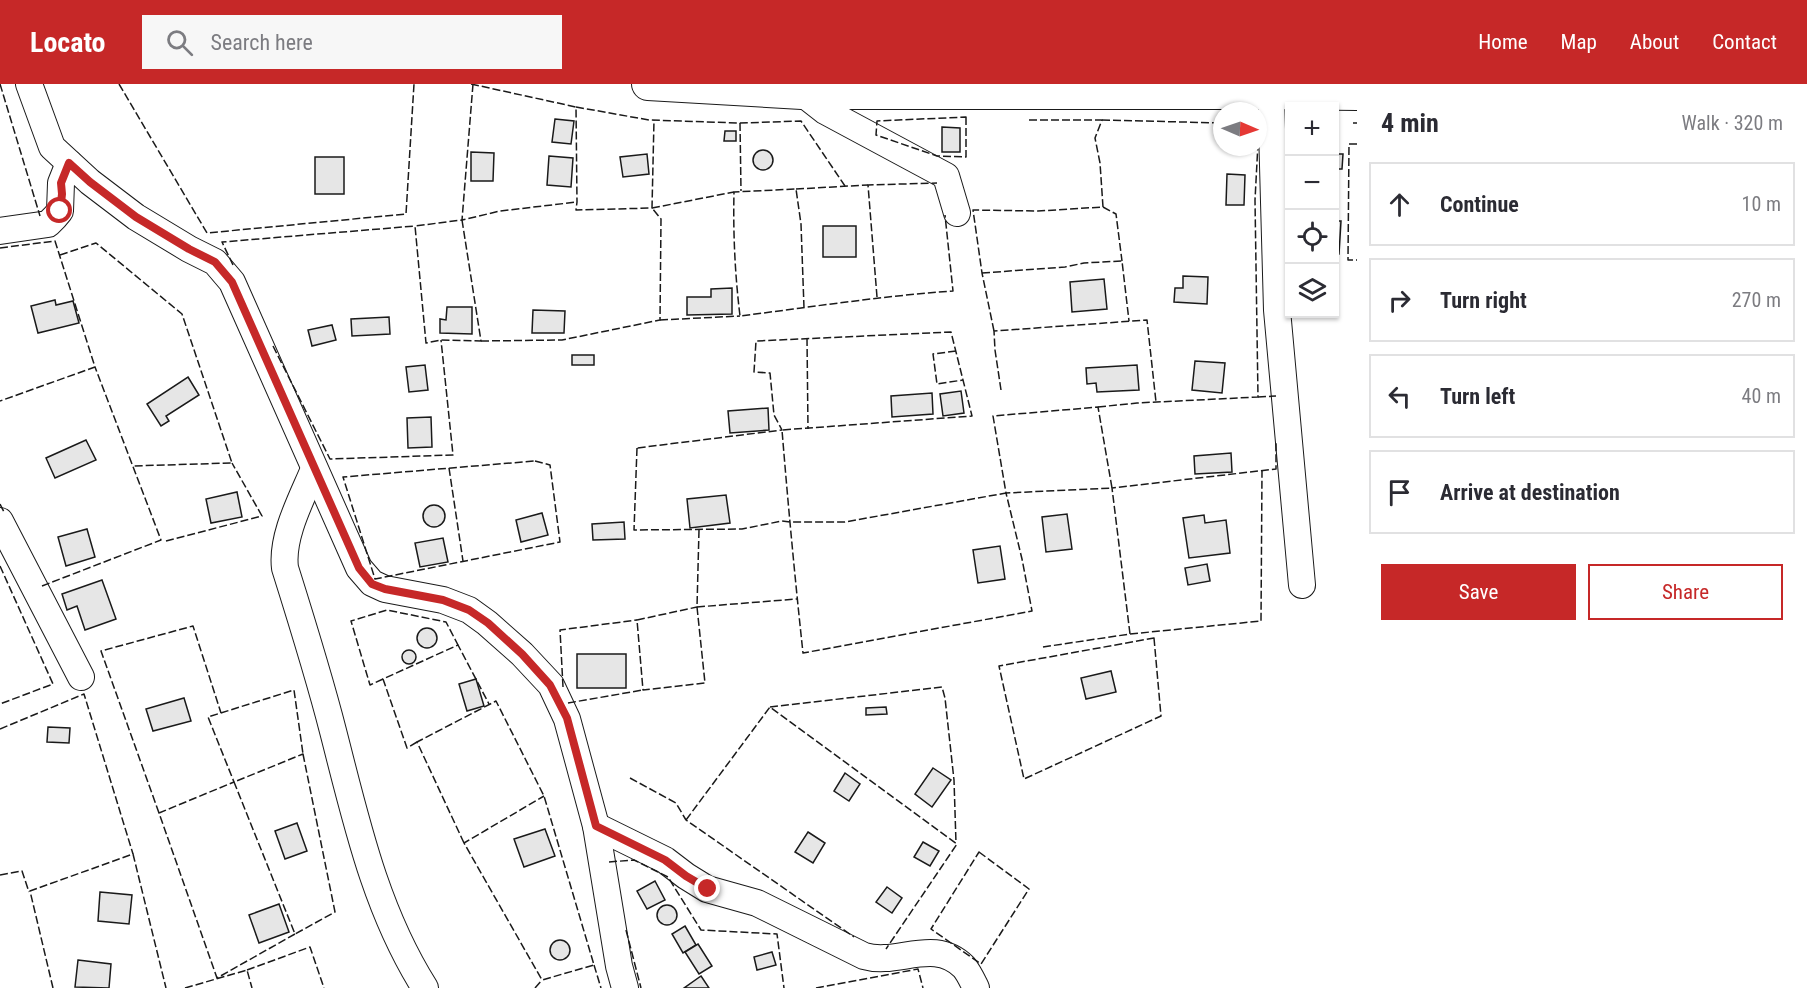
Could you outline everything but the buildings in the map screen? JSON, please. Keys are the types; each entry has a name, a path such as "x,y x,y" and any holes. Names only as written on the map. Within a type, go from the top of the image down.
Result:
{"main road":[{"path":"648,84 802,93 881,89 1253,90 1357,94"}],"street":[{"path":"29,84 52,147 90,182 136,217 215,262 232,282 359,568 372,584 385,589 443,600 469,610 488,623 522,654 550,685 567,718 596,826 619,966 625,988"},
{"path":"1253,90 1277,310 1302,585"},
{"path":"802,93 825,111 946,176 957,213"},
{"path":"0,231 48,224 60,211 61,183 69,163"},
{"path":"314,469 287,538 285,568 317,670 366,859 386,915 425,988"},
{"path":"0,521 81,677"},
{"path":"596,826 665,860 708,889 757,903 864,956 886,958 932,952 950,958 965,968 976,988"}],"fence":[{"path":"0,84 40,216"},
{"path":"119,84 207,233 406,214 414,84"},
{"path":"471,84 576,107 576,210 652,208 654,120"},
{"path":"473,84 462,220 500,211 577,202"},
{"path":"576,107 649,120 740,123 801,121 845,186"},
{"path":"966,117 966,157 937,156 876,135 877,121 966,117"},
{"path":"1029,120 1102,120 1095,138 1100,163 1103,207"},
{"path":"1102,120 1213,123"},
{"path":"740,123 741,191"},
{"path":"1357,144 1349,144 1348,260 1357,260"},
{"path":"1098,407 1258,397 1255,200 1257,156"},
{"path":"877,297 868,185 937,183"},
{"path":"796,189 868,185"},
{"path":"804,308 801,224 796,189 734,192 735,254 740,316 953,291 945,215"},
{"path":"652,208 734,192"},
{"path":"994,331 982,273 973,210 1038,211 1103,207 1116,214 1122,261"},
{"path":"481,341 562,340 660,320 661,219 652,208"},
{"path":"462,220 481,341 441,340 426,343 415,226 462,220"},
{"path":"233,265 222,242 415,226"},
{"path":"0,248 55,241 95,367 0,401"},
{"path":"60,255 96,243 182,314 232,463 133,466"},
{"path":"982,273 1122,261 1129,321"},
{"path":"660,320 740,316"},
{"path":"1001,390 994,331 1147,320 1156,402"},
{"path":"637,448 634,530 742,529 782,521 790,522 845,522 1006,493 993,416 1098,407 1112,488 1006,493 1032,611 803,653 792,541 789,514 782,430 972,416 951,332 756,341 754,372 770,373 774,415 782,430 637,448"},
{"path":"807,338 808,429"},
{"path":"273,346 330,459 453,455 441,340"},
{"path":"956,351 933,354 937,384 963,380"},
{"path":"42,586 161,540 95,367"},
{"path":"1258,397 1276,396"},
{"path":"1043,647 1130,634 1112,488 1276,469 1276,443"},
{"path":"535,461 550,465 560,542 375,579 343,477 535,461"},
{"path":"166,541 262,516 232,463"},
{"path":"449,468 463,561"},
{"path":"1130,634 1261,621 1262,471"},
{"path":"0,504 4,512"},
{"path":"699,530 697,607 797,599"},
{"path":"0,566 53,684 0,704"},
{"path":"697,607 705,683 643,690 637,620 697,607"},
{"path":"383,679 370,685 351,621 387,610 446,622 458,645"},
{"path":"563,687 560,630 637,620"},
{"path":"159,813 101,651 193,626 221,713"},
{"path":"1154,638 1161,716 1024,779 999,666 1154,638"},
{"path":"417,742 407,748 383,679 458,645 489,704"},
{"path":"770,707 942,687 954,780 956,843"},
{"path":"295,934 217,978 159,813 234,782 208,717 294,690 303,754"},
{"path":"568,703 643,690"},
{"path":"0,729 84,694 133,854"},
{"path":"464,843 417,742 496,701 544,796 594,965 542,980 464,843 544,796"},
{"path":"686,820 770,707 957,844 886,949"},
{"path":"303,754 335,912 295,934 234,782 303,754"},
{"path":"630,778 676,803 686,820 854,937"},
{"path":"979,852 1029,889 981,964 931,929 979,852"},
{"path":"53,988 30,891 133,854 166,988"},
{"path":"609,862 634,860 668,877 701,930 777,934 784,988"},
{"path":"0,875 22,871 29,892"},
{"path":"626,930 641,988"},
{"path":"247,970 310,947 324,988"},
{"path":"594,965 601,988"},
{"path":"816,988 918,969 923,988"},
{"path":"185,988 247,970 252,988"},
{"path":"535,988 542,980"}],"route":[{"path":"60,211 61,183 69,163 136,217 215,262 232,282 359,568 372,584 385,589 443,600 469,610 488,623 522,654 550,685 567,718 596,826 665,860 708,889"}]}
